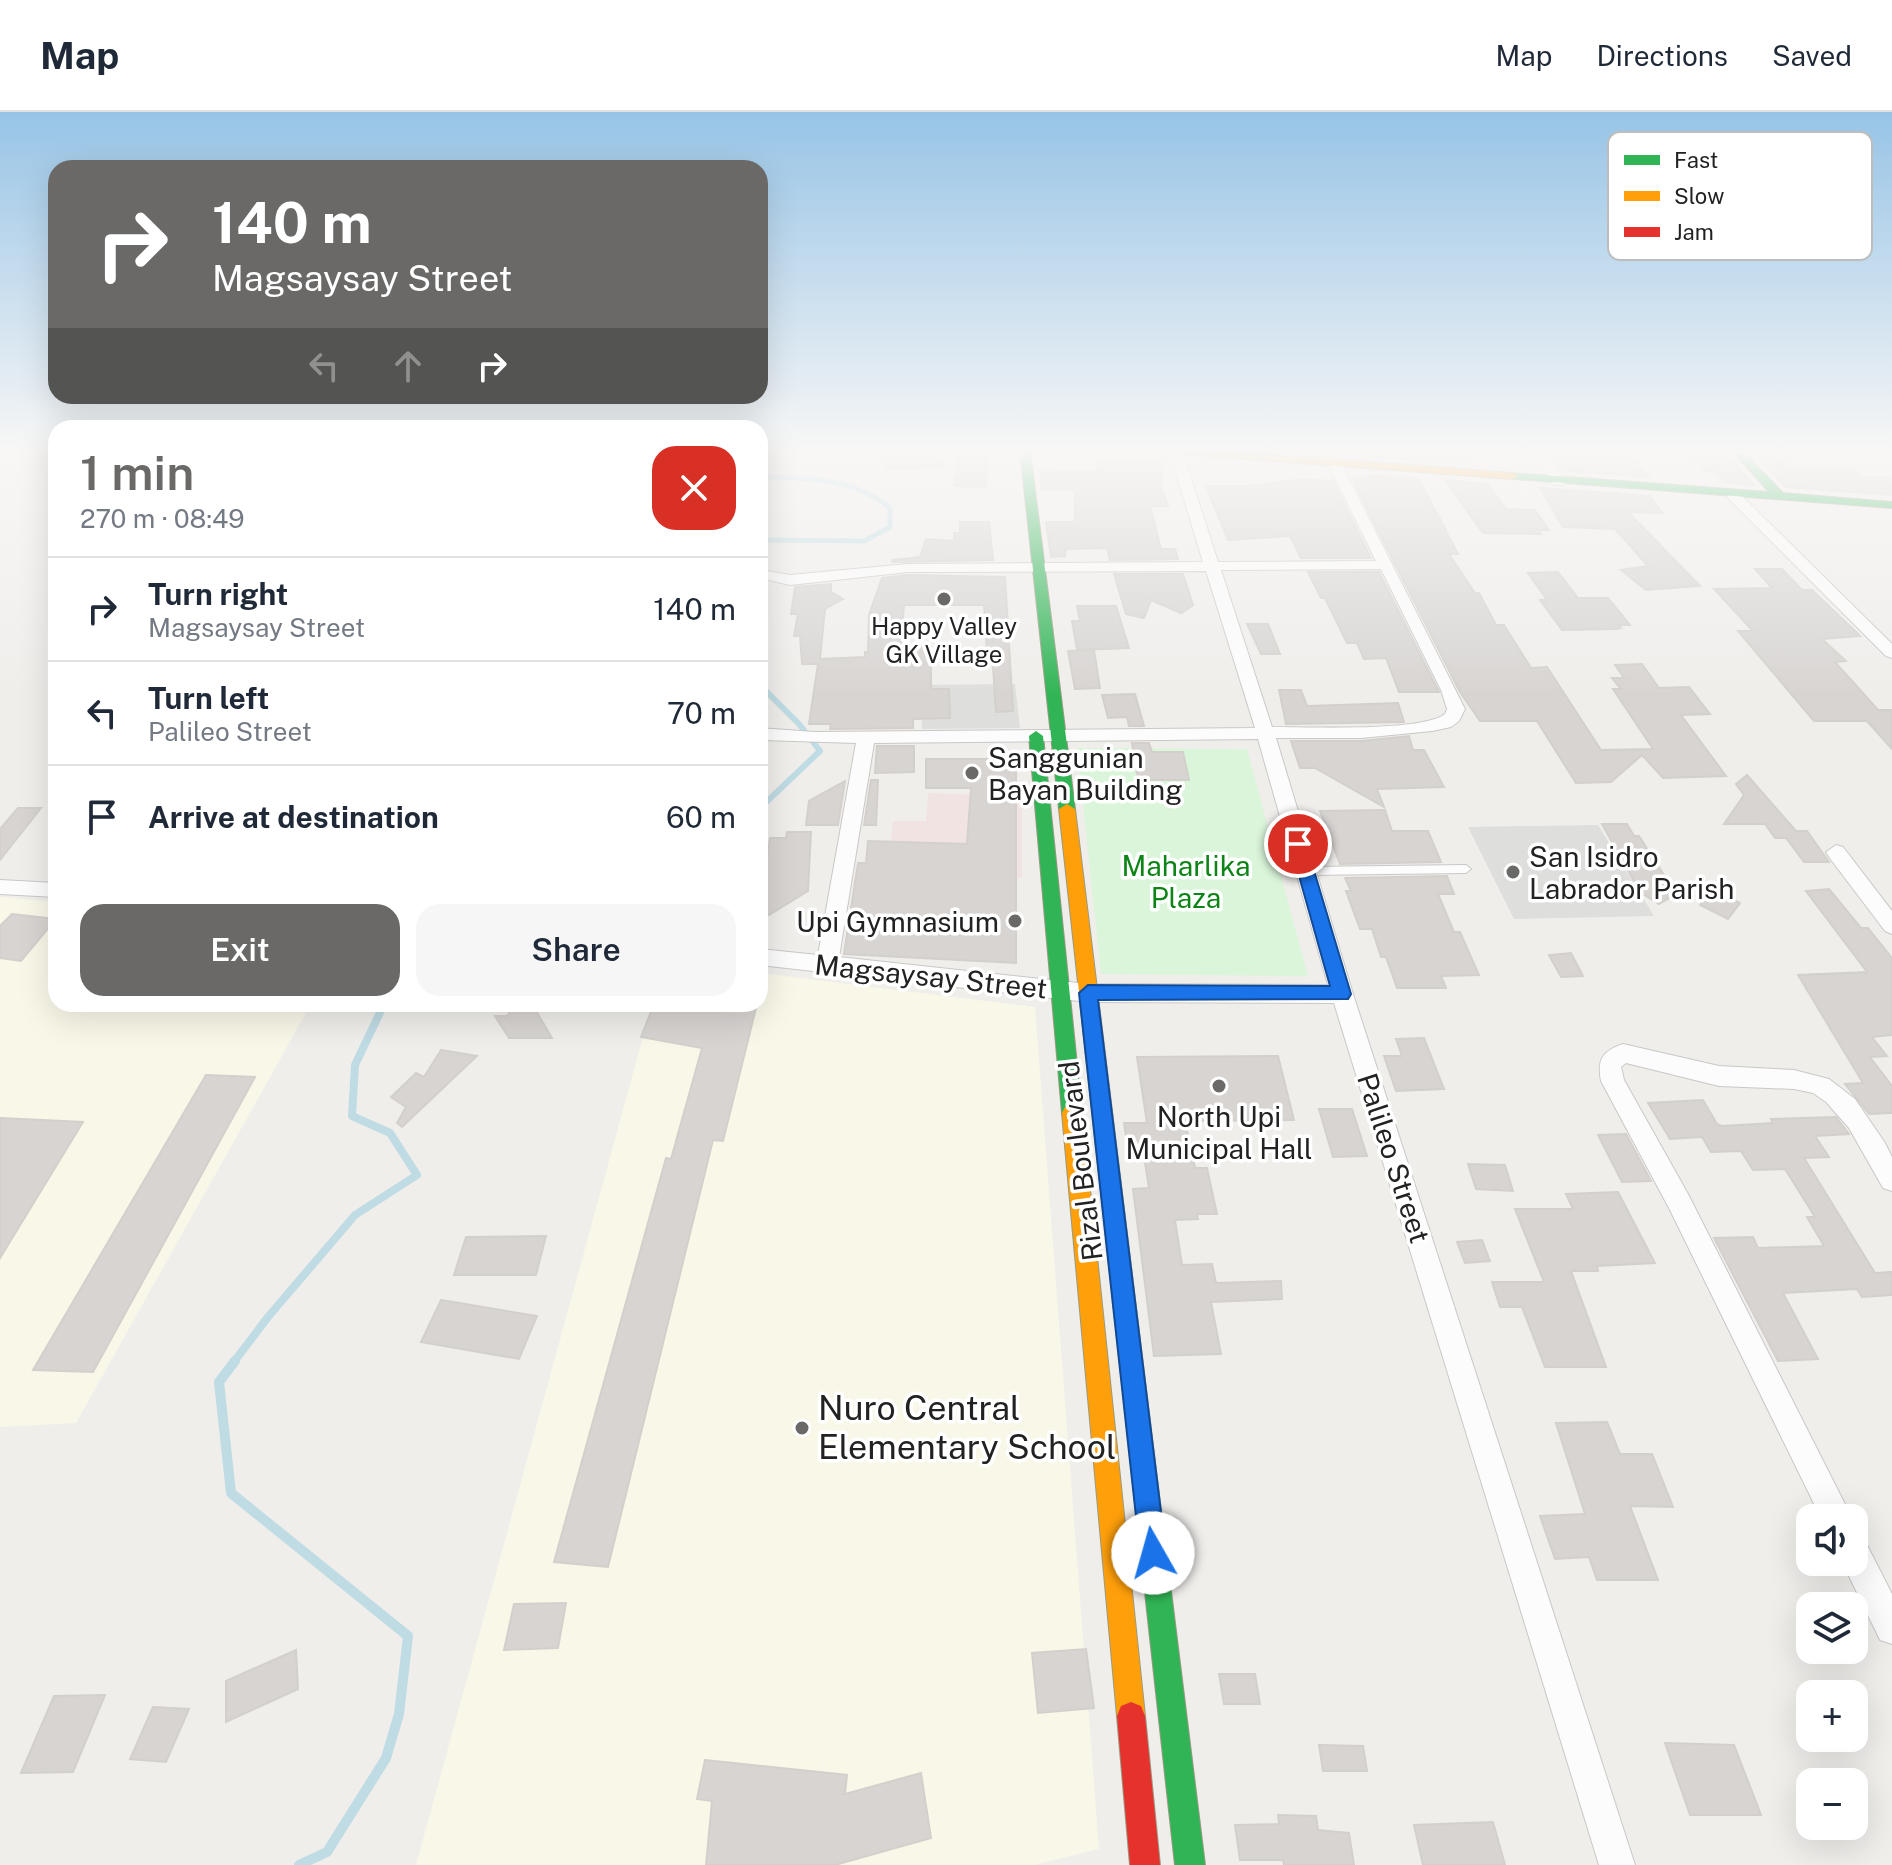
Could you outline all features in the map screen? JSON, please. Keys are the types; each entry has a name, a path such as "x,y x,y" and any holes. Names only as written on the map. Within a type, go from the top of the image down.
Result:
{"main road":[{"name":"Rizal Boulevard","path":"1024,532 1058,735 1190,1865"},
{"name":"Rizal Boulevard","path":"1023,598 1030,567 1028,532"},
{"name":"Rizal Boulevard","path":"1036,728 1145,1865"}],"street":[{"name":"Palileo Street","path":"1201,532 1266,735 1342,994 1617,1865"},
{"path":"768,735 866,738 1036,728 1058,735 1266,735 1432,726 1453,717 1456,709 1385,565 1372,532"},
{"path":"1770,532 1892,653"},
{"path":"768,576 790,580 908,568 1385,565"},
{"path":"827,964 866,738"},
{"path":"1836,852 1892,926"},
{"path":"0,887 48,890"},
{"name":"Magsaysay Street","path":"768,958 1088,993 1342,994"},
{"path":"1830,1504 1679,1202 1613,1081 1609,1063 1623,1053 1718,1076 1803,1080 1819,1085 1852,1113 1892,1180"},
{"path":"1866,1576 1892,1628"}],"lane":[{"path":"1306,871 1466,869"}],"shaded area":[{"path":"1015,684 1020,728 922,729 921,685"},
{"path":"928,793 1022,797 1022,878 887,873 893,821 926,821"},
{"name":"San Isidro Labrador Parish","path":"1598,825 1654,916 1514,919 1468,827"},
{"path":"0,897 48,901 48,1012 307,1012 76,1423 0,1427"},
{"name":"Nuro Central Elementary School","path":"768,974 1035,1007 1099,1849 1035,1865 416,1865 650,1012 768,1012"}],"green space":[{"name":"Maharlika Plaza","path":"1077,748 1247,749 1308,976 1101,974"}],"building":[{"path":"990,532 993,560 892,562 920,557 926,539 954,541 954,533"},
{"path":"1047,532 1157,532 1161,549 1175,549 1178,559 1110,560 1107,548 1066,549 1065,556 1051,557"},
{"path":"1225,532 1358,532 1371,558 1301,558 1290,536 1228,540"},
{"path":"1379,532 1446,532 1458,554 1449,554 1475,593 1479,593 1496,625 1504,625 1531,668 1547,667 1601,750 1653,749 1613,689 1621,689 1612,678 1624,678 1615,665 1642,664 1659,688 1689,687 1710,714 1681,715 1726,776 1663,778 1642,755 1611,782 1576,783 1537,721 1480,721 1460,692"},
{"path":"1539,532 1541,534 1483,533"},
{"path":"1618,532 1647,532 1700,586 1646,590 1621,570 1648,566"},
{"path":"1755,569 1782,569 1802,590 1812,590 1860,636 1822,639 1846,661 1835,662 1878,710 1892,710 1892,749 1867,721 1814,721 1738,631 1753,631 1714,589 1772,588"},
{"path":"1308,572 1379,572 1439,692 1399,692 1386,658 1364,659 1357,643 1347,643"},
{"path":"1558,572 1578,598 1608,598 1630,625 1618,625 1621,628 1616,629 1562,630 1540,600 1547,600 1528,573"},
{"path":"1114,574 1183,574 1193,605 1181,613 1151,600 1144,618 1126,614"},
{"path":"908,575 1005,577 1013,711 996,712 992,651 987,651 984,605 904,605 901,646 931,646 931,689 949,689 950,718 913,719 913,728 830,729 831,724 809,724 818,664 802,664 800,636 794,636 798,614 791,614 795,587 831,584 831,592 843,599 825,609 820,659 865,657 865,652 868,652 869,615 882,578"},
{"path":"1077,606 1116,606 1129,648 1077,650 1072,621 1080,621"},
{"path":"1247,624 1268,624 1280,654 1261,654"},
{"path":"1094,650 1100,688 1075,689 1068,651"},
{"path":"1279,690 1301,690 1307,706 1398,703 1404,722 1286,724"},
{"path":"1135,694 1144,726 1129,726 1127,717 1108,718 1102,695"},
{"path":"1409,736 1413,750 1424,750 1444,787 1377,789 1384,807 1315,768 1300,768 1291,741 1361,741"},
{"path":"1132,743 1149,743 1152,752 1183,752 1189,780 1138,780"},
{"path":"877,746 914,746 914,772 875,773"},
{"path":"926,759 1016,759 1016,963 844,954 858,863 866,863 868,841 967,844 971,788 926,788"},
{"path":"1747,775 1796,831 1807,831 1829,862 1804,862 1786,838 1775,838 1765,824 1724,824 1744,795 1736,784"},
{"path":"871,780 878,780 876,825 864,825"},
{"path":"845,781 838,825 806,825 809,801"},
{"path":"18,808 41,808 0,860 0,829"},
{"path":"1385,810 1392,831 1428,831 1441,862 1340,864 1320,811"},
{"path":"1602,824 1627,824 1634,836 1639,836 1676,894 1659,904 1640,892"},
{"path":"787,832 811,832 808,891 769,915 770,838 786,838"},
{"path":"1447,876 1454,894 1438,894 1454,932 1460,932 1479,975 1441,976 1446,988 1397,988 1386,957 1381,957 1372,929 1360,929 1346,891 1351,891 1345,878"},
{"path":"1713,889 1740,903 1728,919 1700,905"},
{"path":"1829,889 1861,928 1868,928 1892,958 1892,1035 1872,1037 1887,1056 1870,1057 1892,1086 1892,1113 1869,1114 1845,1084 1863,1083 1798,975 1867,972 1806,891"},
{"path":"12,914 48,918 48,929 21,961 0,958 0,926"},
{"path":"1571,953 1583,976 1561,977 1549,955"},
{"path":"510,1012 537,1012 552,1038 509,1038 495,1016 507,1016"},
{"path":"651,1012 755,1012 723,1141 713,1140 608,1567 554,1562 666,1158 671,1159 702,1048 641,1037"},
{"path":"1424,1038 1444,1089 1396,1091 1384,1056 1402,1056 1396,1039"},
{"path":"441,1050 477,1056 402,1127 397,1123 406,1107 391,1097 416,1073 424,1077"},
{"path":"1278,1056 1294,1120 1185,1121 1195,1168 1207,1168 1217,1214 1197,1214 1198,1219 1175,1220 1182,1265 1212,1264 1216,1283 1281,1281 1282,1299 1211,1302 1221,1354 1154,1356 1133,1189 1149,1188 1143,1150 1128,1150 1124,1123 1147,1123 1137,1057"},
{"path":"206,1075 255,1077 93,1372 33,1370"},
{"path":"1703,1100 1717,1124 1722,1126 1773,1123 1771,1119 1836,1117 1849,1134 1815,1136 1829,1157 1804,1158 1875,1273 1892,1272 1892,1295 1862,1297 1857,1289 1783,1293 1818,1359 1778,1361 1714,1238 1753,1237 1758,1248 1824,1246 1807,1217 1815,1217 1785,1169 1753,1170 1741,1151 1711,1152 1702,1137 1670,1139 1648,1103"},
{"path":"1319,1109 1352,1109 1367,1156 1333,1157"},
{"path":"0,1118 83,1122 0,1258"},
{"path":"1626,1134 1651,1181 1622,1182 1598,1135"},
{"path":"1468,1164 1505,1165 1513,1191 1476,1189"},
{"path":"1618,1192 1655,1263 1597,1266 1598,1271 1571,1271 1606,1367 1545,1367 1522,1307 1500,1307 1492,1282 1544,1282 1515,1209 1573,1209 1566,1194"},
{"path":"546,1236 536,1275 454,1275 466,1237"},
{"path":"1482,1240 1490,1261 1465,1263 1457,1242"},
{"path":"441,1300 537,1316 519,1359 421,1342"},
{"path":"1607,1422 1620,1454 1652,1454 1673,1507 1630,1506 1658,1580 1597,1580 1589,1557 1555,1559 1540,1516 1585,1514 1556,1423"},
{"path":"566,1603 558,1648 504,1650 514,1604"},
{"path":"1086,1649 1094,1708 1038,1713 1032,1653"},
{"path":"296,1650 298,1689 226,1722 226,1681"},
{"path":"1219,1674 1255,1674 1260,1704 1224,1704"},
{"path":"105,1695 73,1772 21,1773 54,1696"},
{"path":"153,1707 189,1709 166,1762 130,1759"},
{"path":"1665,1743 1734,1745 1761,1815 1690,1815"},
{"path":"1319,1745 1363,1746 1367,1771 1323,1771"},
{"path":"705,1760 847,1775 845,1794 921,1773 931,1838 835,1865 706,1865 712,1801 697,1799"},
{"path":"1278,1815 1316,1816 1318,1830 1349,1833 1354,1865 1284,1865 1283,1860 1240,1860 1235,1825 1279,1824"},
{"path":"1493,1822 1505,1865 1423,1865 1414,1825"}],"waterway":[{"path":"768,541 864,541 881,532"},
{"path":"768,693 820,751 768,800"},
{"path":"233,1363 355,1215 417,1175 390,1133 352,1116 355,1065 380,1012"},
{"path":"235,1361 219,1382 231,1493 408,1636 399,1714 386,1758 327,1852 299,1865"}],"traffic: fast":[{"path":"1035,532 1067,809"},
{"path":"1036,736 1072,1113"},
{"path":"1140,1438 1190,1865"}],"traffic: slow":[{"path":"1067,809 1140,1438"},
{"path":"1072,1113 1131,1716"}],"traffic: jam":[{"path":"1131,1716 1145,1865"}],"place":[{"name":"Happy Valley GK Village","path":"944,599"},
{"name":"Sanggunian Bayan Building","path":"972,773"},
{"name":"San Isidro Labrador Parish","path":"1513,872"},
{"name":"Upi Gymnasium","path":"1015,921"},
{"name":"North Upi Municipal Hall","path":"1219,1086"},
{"name":"Nuro Central Elementary School","path":"802,1428"}],"route":[{"path":"1153,1553 1088,993 1342,994 1298,844"}]}
